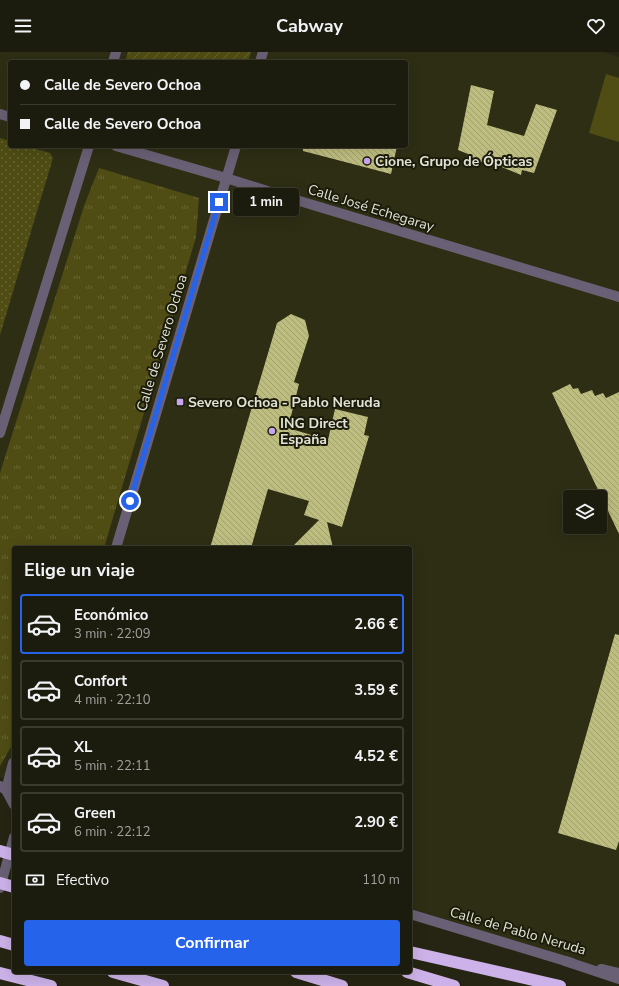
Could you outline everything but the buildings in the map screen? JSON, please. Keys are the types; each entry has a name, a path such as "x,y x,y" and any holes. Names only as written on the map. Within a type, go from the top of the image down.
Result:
{"highway":[{"path":"0,851 12,854"},
{"path":"0,883 12,886"},
{"path":"0,941 12,944"},
{"path":"412,952 560,986"},
{"path":"0,973 38,986"},
{"path":"0,973 51,986"},
{"path":"412,973 454,986"},
{"path":"120,974 163,986"},
{"path":"303,974 342,986"}],"street":[{"path":"0,433 88,148"},
{"name":"Calle José Echegaray","path":"123,148 619,297"},
{"name":"Calle de Severo Ochoa","path":"117,546 235,148"},
{"path":"12,765 3,787 12,802"},
{"path":"0,888 12,845"},
{"name":"Calle de Pablo Neruda","path":"412,915 565,961 619,973"},
{"path":"565,961 619,979"}],"shaded area":[{"path":"0,52 603,52 619,57 619,972 564,957 412,909 412,546 12,546 12,781 0,777"}],"green space":[{"path":"128,52 251,52 249,60 126,60"},
{"path":"606,74 619,78 619,142 589,133"},
{"path":"0,138 8,140 8,148 32,148 50,153 53,158 0,335"},
{"path":"99,168 199,198 196,237 105,546 12,546 12,746 0,766 0,473 84,206"}],"place":[{"name":"Cione, Grupo de Ópticas","path":"367,161"},
{"name":"Severo Ochoa - Pablo Neruda","path":"180,402"},
{"name":"ING Direct España","path":"272,431"}],"route":[{"path":"130,501 219,202"}]}
